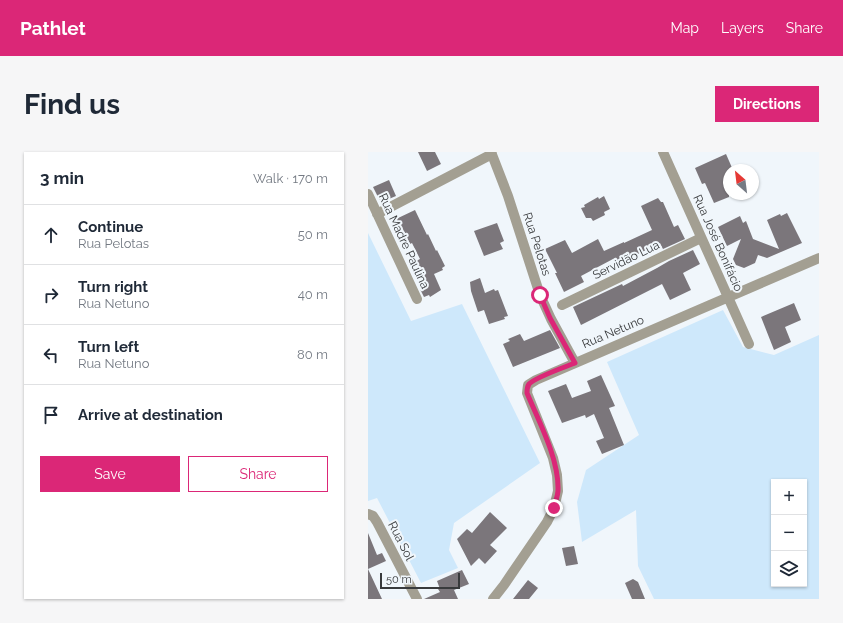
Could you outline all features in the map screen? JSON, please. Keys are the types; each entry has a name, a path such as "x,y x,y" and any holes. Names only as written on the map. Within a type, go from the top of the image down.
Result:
{"street":[{"name":"Rua José Bonifácio","path":"663,152 749,344"},
{"path":"377,214 491,153"},
{"name":"Rua Pelotas","path":"491,153 510,202 540,295 550,318 575,363"},
{"name":"Rua Madre Paulina","path":"368,194 417,299"},
{"name":"Servidão Lua","path":"562,305 701,238"},
{"name":"Rua Netuno","path":"492,599 504,585 547,522 554,508 558,491 557,475 553,458 527,393 528,385 536,380 819,258"},
{"name":"Rua Sol","path":"371,515 417,599"}],"shaded area":[{"path":"368,233 411,321 462,304 540,463 454,523 449,550 458,568 421,583 377,498 368,501"},
{"path":"723,310 743,347 774,355 819,335 819,599 654,599 638,566 636,510 582,542 577,502 586,470 639,435 607,362"}],"building":[{"path":"418,152 435,152 441,164 427,171"},
{"path":"726,154 730,164 723,164 723,199 714,203 705,183 702,184 695,168"},
{"path":"389,180 396,196 384,201 380,200 373,187"},
{"path":"604,196 610,209 604,212 605,215 593,221 591,218 586,218 581,208 585,207 584,205 598,197 599,199"},
{"path":"658,198 661,202 663,202 674,227 678,225 685,239 663,249 660,243 616,265 613,259 581,276 584,282 564,292 555,273 557,273 545,249 565,240 572,253 598,239 604,251 624,243 652,230 641,206"},
{"path":"415,210 427,235 428,234 445,266 442,268 443,270 434,274 441,290 430,297 429,295 424,297 420,289 425,285 414,262 420,259 412,243 410,244 402,227 400,228 396,219"},
{"path":"787,213 802,243 767,258 758,255 755,263 744,268 736,265 733,259 741,239 727,246 718,227 740,216 743,223 746,221 753,239 779,249 767,220 780,214 781,216"},
{"path":"497,223 504,241 500,243 503,249 484,256 474,231"},
{"path":"693,250 700,264 683,273 691,290 670,300 662,284 581,325 573,307 622,284 623,286"},
{"path":"480,278 485,293 494,289 495,291 498,290 508,316 504,317 505,319 489,324 484,310 478,312 471,291 470,282"},
{"path":"794,303 801,320 785,327 791,342 774,350 761,317"},
{"path":"550,330 560,348 513,367 503,344 510,341 508,339 520,334 524,341"},
{"path":"601,375 615,406 609,408 624,445 602,454 596,441 604,438 594,414 586,418 585,415 562,423 548,391 566,384 572,398 591,391 587,381"},
{"path":"490,512 507,528 490,545 497,551 485,564 479,558 471,566 457,539 467,529 472,533"},
{"path":"368,533 377,555 382,553 386,561 368,569"},
{"path":"574,546 578,564 566,566 562,548"},
{"path":"368,569 382,599 368,599"},
{"path":"462,570 469,584 454,590 458,599 424,599 440,592 437,581"},
{"path":"633,579 638,582 645,599 632,599 625,583"},
{"path":"528,580 538,588 529,599 513,599"}],"route":[{"path":"540,295 550,318 575,363 532,382 528,385 527,389 527,393 553,458 557,475 558,491 554,508"}]}
